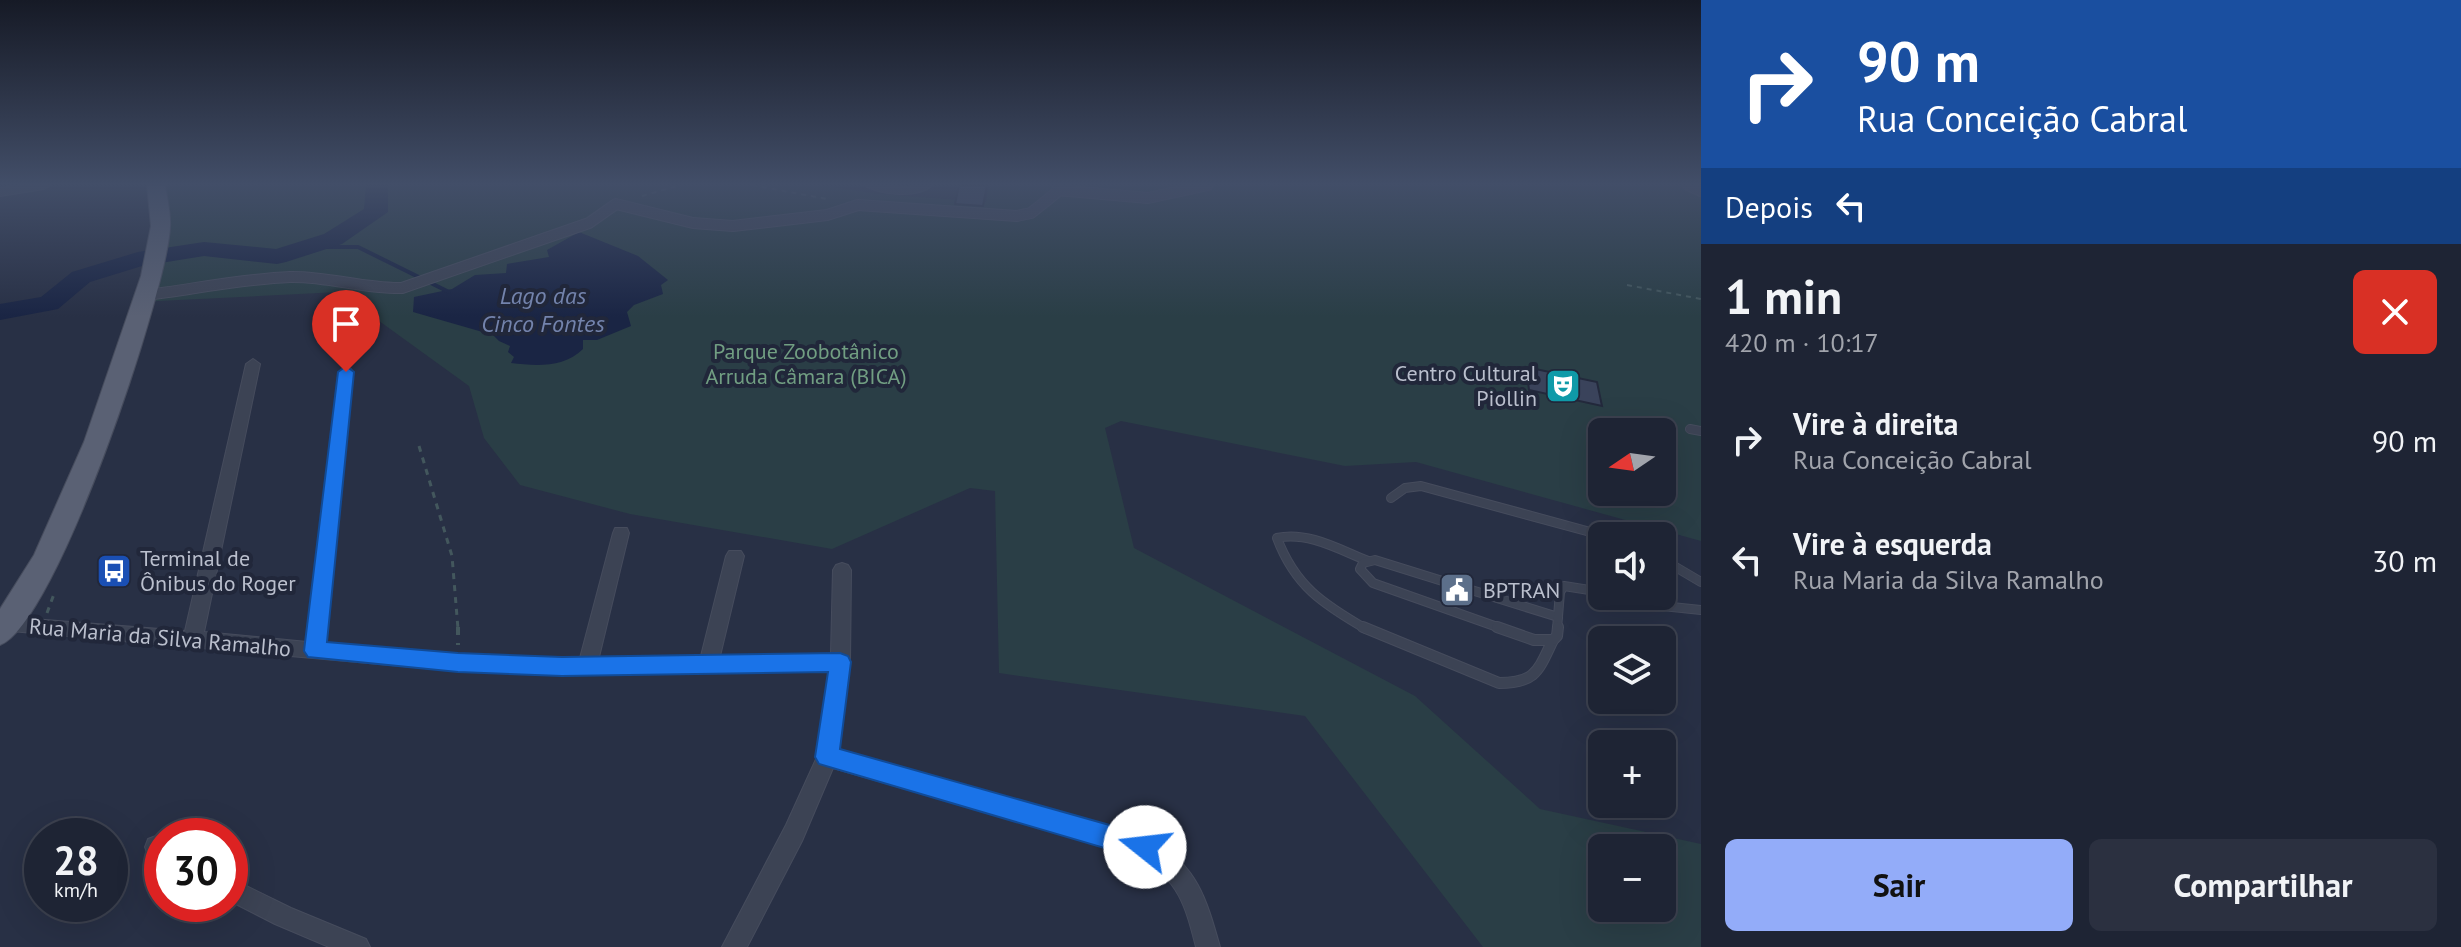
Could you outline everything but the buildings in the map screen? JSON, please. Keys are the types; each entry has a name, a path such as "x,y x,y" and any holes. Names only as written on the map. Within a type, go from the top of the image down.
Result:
{"main road":[{"path":"3,629 48,556 97,442 149,285 160,229"}],"street":[{"path":"149,285 291,277 387,290 417,284 566,229"},
{"path":"193,638 253,364"},
{"path":"315,651 346,372"},
{"path":"588,665 621,533"},
{"path":"708,664 735,556"},
{"path":"734,947 794,833 827,757 840,662 842,570"},
{"name":"Rua Maria da Silva Ramalho","path":"3,629 193,638 458,663 840,662"},
{"path":"827,757 1145,847 1181,873 1194,896 1208,947"},
{"path":"248,898 358,947"}],"lane":[{"path":"1690,429 1701,431"},
{"path":"1391,498 1405,488 1421,486 1588,531"},
{"path":"1558,617 1392,565 1368,561 1306,538 1286,534 1277,538 1280,556 1304,588 1355,624 1499,683 1524,683 1535,676 1557,636 1560,592 1564,586 1570,585 1588,589"},
{"path":"1368,561 1360,569 1373,583 1534,640 1553,640"},
{"path":"1676,567 1701,582"},
{"path":"1676,607 1701,610"}],"path":[{"path":"1627,285 1701,299"},
{"path":"419,446 452,556 458,603 458,663"}],"green space":[{"name":"Parque Zoobotânico Arruda Câmara (BICA)","path":"162,229 1701,229 1701,541 1676,534 1676,522 1632,522 1416,462 1345,466 1121,421 1105,428 1134,548 1415,696 1540,809 1655,834 1588,834 1588,922 1676,922 1676,839 1701,844 1701,947 1483,947 1305,716 999,673 995,491 970,488 832,549 630,514 520,485 484,438 469,386 339,292 138,302"}],"water":[{"name":"Lago das Cinco Fontes","path":"579,232 638,256 668,280 661,285 663,294 634,305 627,312 631,326 597,340 583,340 583,349 567,360 540,365 511,363 514,357 508,352 510,346 493,335 413,312 414,297 452,289 475,275 506,273 507,264 549,257 547,250"}],"waterway":[{"path":"0,312 49,303 81,277 138,259 204,249 277,257 333,239 349,229"},
{"path":"307,247 358,247 449,292"}],"place":[{"name":"Centro Cultural Piollin","path":"1563,386"},
{"name":"Terminal de Ônibus do Roger","path":"114,571"},
{"name":"BPTRAN","path":"1457,590"}],"route":[{"path":"346,372 315,651 458,663 562,666 840,662 837,706 827,757 1145,847"}]}
